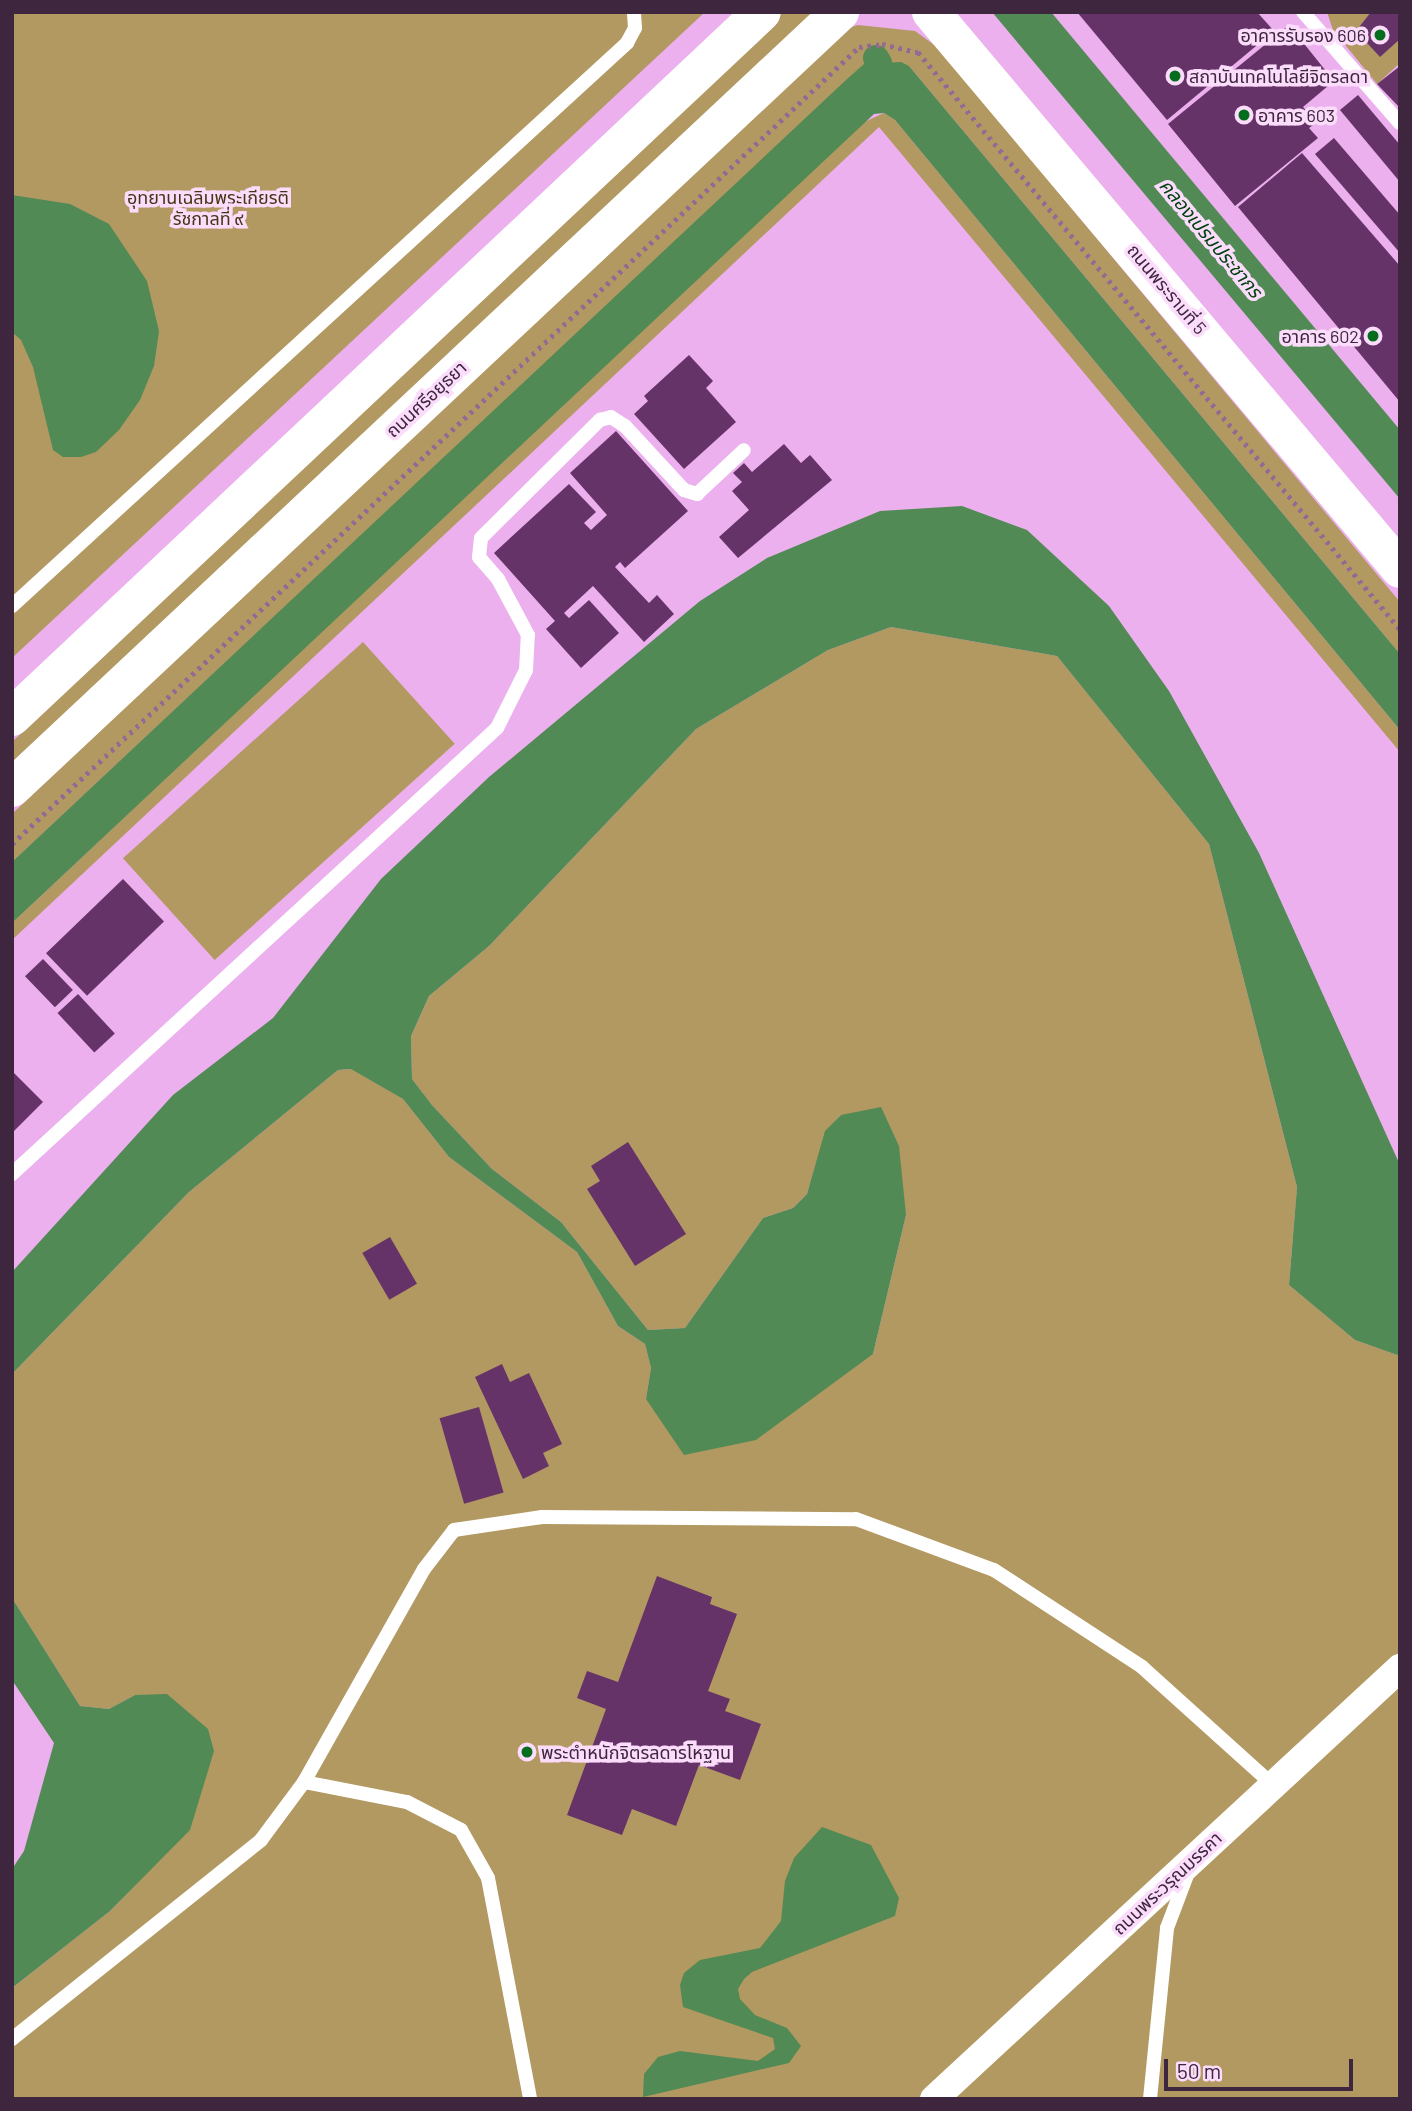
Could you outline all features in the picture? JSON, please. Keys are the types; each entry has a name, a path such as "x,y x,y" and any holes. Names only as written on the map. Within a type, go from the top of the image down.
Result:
{"main road":[{"path":"12,717 762,12"},
{"name":"ถนนศรีอยุธยา","path":"12,788 840,12"},
{"name":"ถนนพระรามที่ 5","path":"931,12 1400,569"}],"street":[{"name":"ถนนพระวรุณมรรคา","path":"934,2099 1400,1668"}],"lane":[{"path":"12,606 627,43 635,28 634,12"},
{"path":"1303,12 1400,123"},
{"path":"12,1174 497,728 526,670 528,635 498,579 479,557 477,546 560,459 600,420 611,417 625,426 684,490 697,494 744,450"},
{"path":"12,2039 261,1840 304,1782 424,1569 454,1530 556,1517 856,1519 982,1565 1142,1667 1273,1785"},
{"path":"304,1782 407,1802 461,1830 488,1878 530,2099"},
{"path":"1150,2099 1167,1928 1195,1858"}],"path":[{"path":"12,844 859,47 882,44 918,52 1400,629"}],"green space":[{"name":"อุทยานเฉลิมพระเกียรติ รัชกาลที่ ๙","path":"12,12 705,12 12,658"},
{"path":"783,12 813,12 12,767 12,742"},
{"path":"1327,12 1400,12 1400,63 1377,84 1333,30"},
{"path":"858,25 915,31 937,47 1400,602 1400,654 909,66 865,64 12,862 12,814 841,30"},
{"path":"884,113 895,120 1400,730 1400,752 879,127 12,940 12,923 862,123"},
{"path":"891,627 1057,656 1209,844 1297,1187 1289,1285 1355,1340 1400,1356 1400,2099 12,2099 12,1988 110,1911 189,1830 135,1695 109,1709 80,1706 12,1598 12,1374 189,1192 338,1070 352,1069 403,1099 449,1157 577,1252 618,1326 645,1344 651,1368 646,1399 873,1354 906,1215 841,1115 826,1131 807,1194 793,1208 763,1218 685,1328 648,1330 561,1222 492,1169 432,1105 412,1079 411,1036 429,996 489,946 696,729 828,650"},
{"path":"363,642 455,744 215,960 123,858"}],"water":[{"name":"คลองเปรมประชากร","path":"992,12 1051,12 1400,430 1400,499"},
{"path":"901,62 909,66 1400,654 1400,730 895,120 884,113 874,114 12,923 12,862 846,80 864,64"},
{"path":"12,195 70,204 109,224 147,281 159,331 154,366 140,400 119,430 96,452 81,457 63,457 53,450 33,367 21,340 12,332"},
{"path":"962,506 1027,530 1109,606 1169,691 1259,853 1400,1165 1400,1356 1355,1340 1289,1285 1297,1187 1209,844 1057,656 891,627 828,650 696,729 489,946 429,996 411,1036 412,1079 432,1105 492,1169 561,1222 648,1330 685,1328 763,1218 793,1208 807,1194 825,1131 841,1115 881,1107 899,1146 906,1215 873,1354 756,1440 684,1455 646,1399 651,1368 645,1344 618,1326 577,1252 449,1157 403,1099 351,1069 338,1070 189,1192 12,1374 12,1272 173,1095 273,1018 381,879 489,777 700,601 767,558 880,511"},
{"path":"12,1598 80,1706 109,1709 135,1695 167,1694 208,1729 214,1751 190,1830 110,1911 12,1988 12,1869 24,1851 54,1743 12,1680"},
{"path":"822,1827 871,1845 899,1898 895,1916 752,1972 744,1979 738,1989 740,1999 755,2015 787,2028 801,2046 789,2063 643,2097 644,2074 658,2057 680,2051 758,2061 775,2049 773,2038 683,2007 680,1985 684,1973 700,1960 760,1948 781,1921 785,1881 794,1858"}],"building":[{"name":"สถาบันเทคโนโลยีจิตรลดา","path":"1077,12 1257,12 1274,31 1167,120"},
{"name":"อาคารรับรอง 606","path":"1371,12 1400,12 1400,39 1380,57 1356,31"},
{"name":"อาคาร 603","path":"1289,25 1334,81 1303,107 1316,123 1309,128 1318,138 1235,206 1168,124"},
{"path":"1400,66 1400,108 1377,84"},
{"path":"1358,95 1400,145 1400,182 1340,110"},
{"path":"1334,138 1400,215 1400,253 1315,154"},
{"name":"อาคาร 602","path":"1302,153 1400,266 1400,402 1238,207"},
{"path":"689,355 713,381 706,388 736,422 684,469 634,414 648,401 644,396"},
{"path":"616,431 688,511 625,568 620,562 615,567 649,603 657,595 674,614 644,642 593,586 564,613 569,618 589,600 619,633 581,668 546,629 555,621 494,553 569,484 596,512 584,523 591,530 607,515 570,473"},
{"path":"784,444 801,463 810,455 832,480 738,558 719,537 749,510 732,491 742,482 733,473 744,463 752,472"},
{"path":"123,879 164,921 87,996 46,953"},
{"path":"43,959 73,990 55,1007 25,976"},
{"path":"78,994 115,1033 94,1053 58,1013"},
{"path":"12,1071 43,1102 12,1133"},
{"path":"628,1142 686,1234 635,1266 587,1189 600,1181 591,1166"},
{"path":"390,1237 417,1284 389,1300 362,1253"},
{"path":"502,1364 510,1382 529,1373 562,1444 543,1453 549,1466 523,1479 475,1377"},
{"path":"479,1407 504,1493 464,1504 440,1418"},
{"path":"657,1576 712,1597 710,1604 737,1614 708,1691 730,1699 725,1711 761,1724 740,1780 699,1765 676,1826 632,1809 622,1835 567,1815 606,1709 577,1698 587,1671 618,1682"}],"waterway":[{"path":"876,58 879,63"}],"place":[{"name":"อาคารรับรอง 606","path":"1380,35"},
{"name":"สถาบันเทคโนโลยีจิตรลดา","path":"1175,76"},
{"name":"อาคาร 603","path":"1244,115"},
{"name":"อาคาร 602","path":"1373,336"},
{"name":"พระตำหนักจิตรลดารโหฐาน","path":"527,1752"}]}
